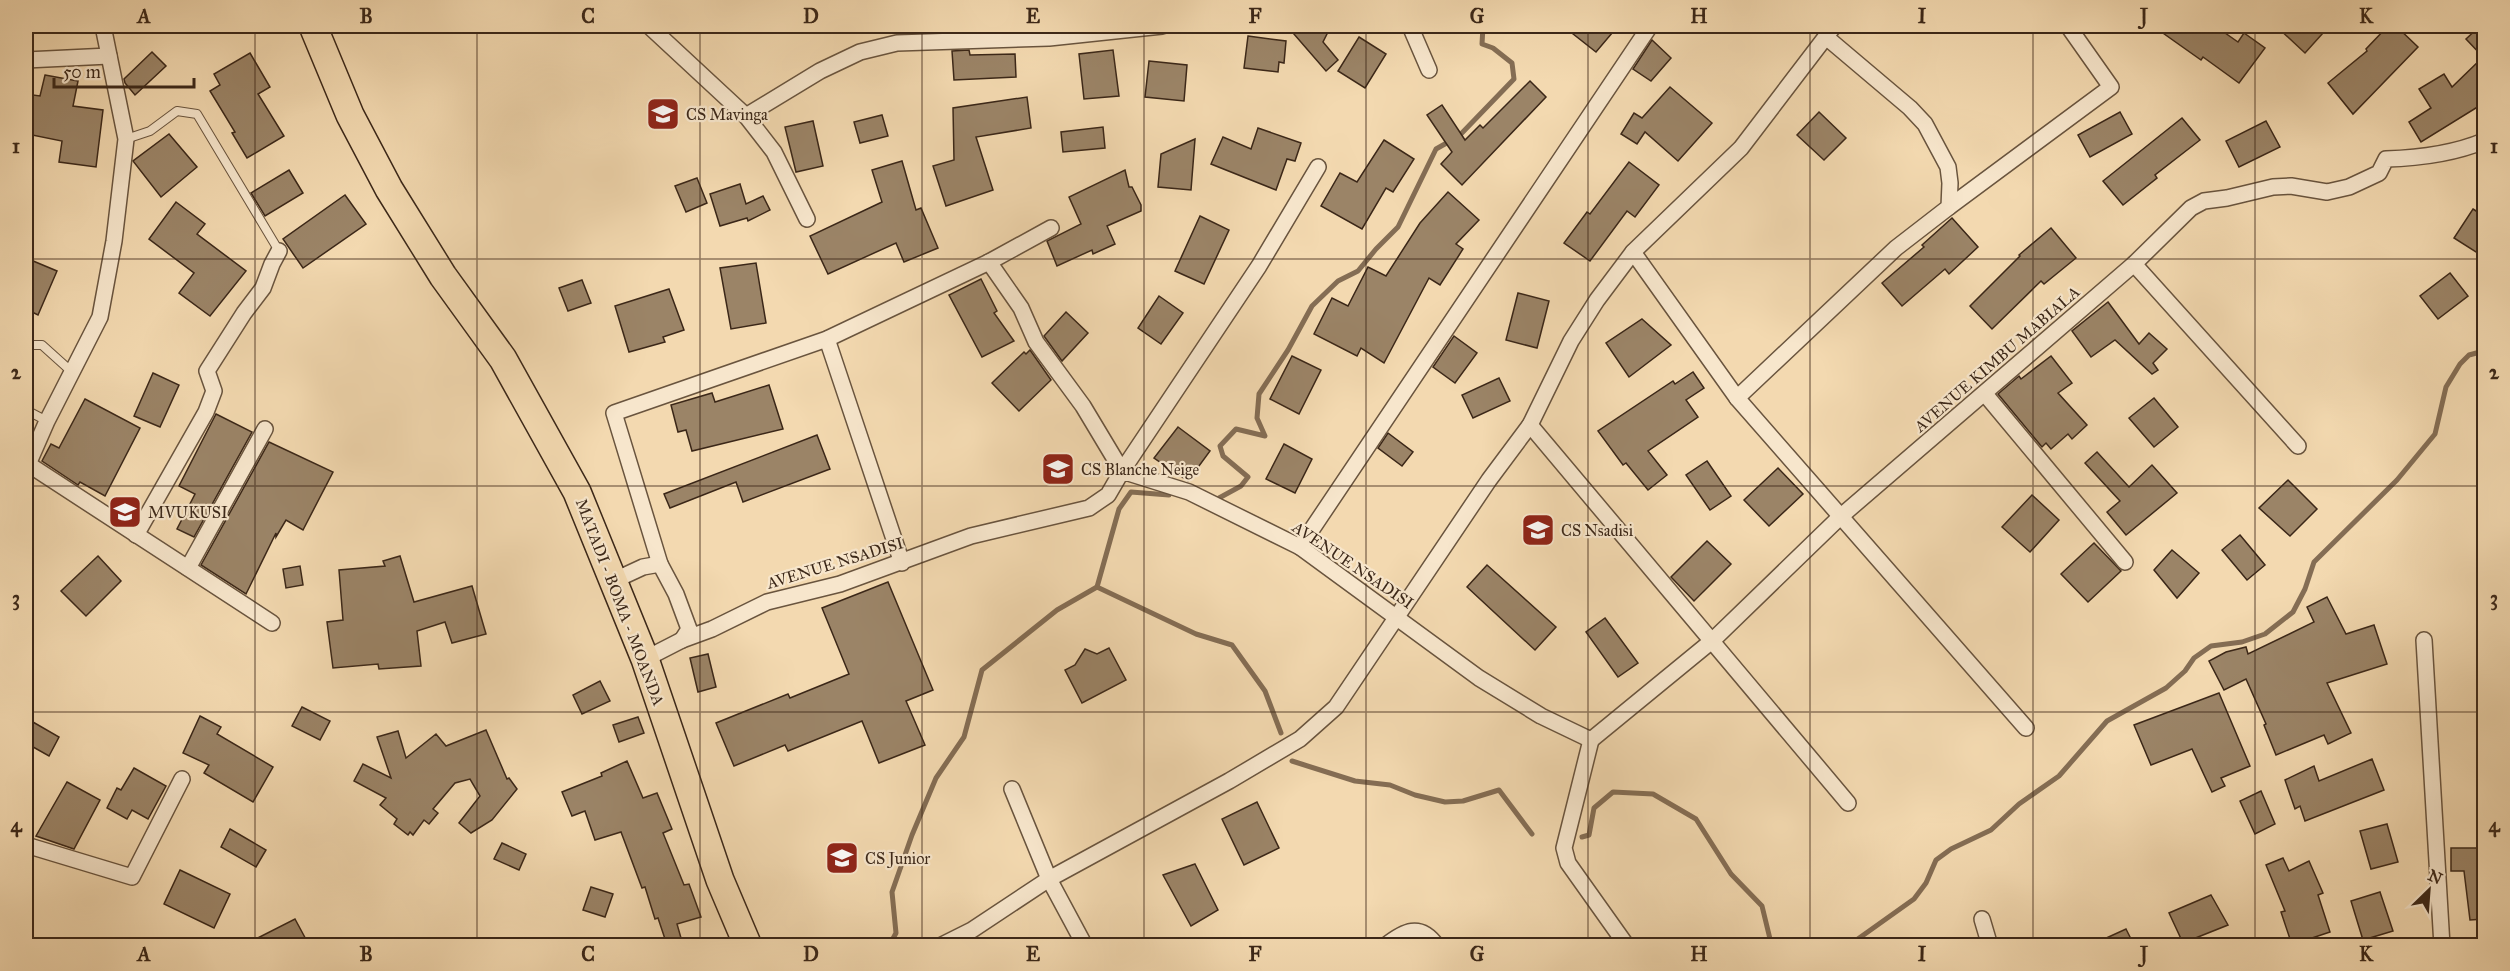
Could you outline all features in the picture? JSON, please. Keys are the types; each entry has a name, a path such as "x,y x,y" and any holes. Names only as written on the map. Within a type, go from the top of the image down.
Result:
{"highway":[{"name":"MATADI - BOMA - MOANDA","path":"313,26 350,115 388,189 443,276 503,359 578,492 645,659 720,880 748,945"}],"street":[{"path":"103,26 126,139 114,241 100,317 47,421 27,466 272,623"},
{"path":"649,26 746,116 774,152 807,219"},
{"path":"746,116 820,71 860,52 897,43 1049,38 1162,26"},
{"path":"1410,26 1429,70"},
{"path":"1300,547 1650,26"},
{"path":"1737,398 1896,248 2111,87 2068,26"},
{"path":"940,945 972,930 1049,879 1300,739 1336,707 1489,480 1530,425 1571,341 1597,300 1633,252 1741,148 1830,31 1925,124 1948,167 1949,207"},
{"path":"26,60 109,56"},
{"name":"AVENUE KIMBU MABIALA","path":"1591,740 1713,640 1840,517 2134,264 2191,208 2204,201 2273,187 2291,186 2327,192 2349,187 2379,173 2386,159 2417,158 2466,149 2484,141"},
{"path":"989,262 1021,308 1036,342 1083,406 1122,471 1259,266 1318,167"},
{"path":"682,640 689,629 676,594 660,564 614,413 827,339 989,262 1051,228"},
{"path":"136,535 206,412 214,391 207,371 244,313 264,288 279,251"},
{"path":"1633,252 1737,398 2026,728"},
{"path":"2134,264 2298,446"},
{"path":"827,339 902,563"},
{"path":"1985,394 2125,562"},
{"path":"1530,425 1848,803"},
{"path":"188,568 265,429"},
{"name":"AVENUE NSADISI","path":"645,659 767,602 840,584 971,536 1089,508 1108,495 1122,471 1188,492 1300,547 1479,678 1541,716 1591,740"},
{"path":"615,580 643,567 660,564"},
{"path":"2424,640 2440,945"},
{"path":"1591,740 1564,848 1568,863 1627,945"},
{"path":"26,845 132,877 182,779"},
{"path":"1012,789 1049,879 1085,945"},
{"path":"1982,919 1990,945"},
{"path":"1385,945 1401,933 1417,931 1429,935 1437,945"}],"lane":[{"path":"126,139 150,131 177,111 197,114 279,251"},
{"path":"26,345 42,345 72,372"},
{"path":"26,410 47,421"}],"building":[{"path":"1287,26 1331,26 1323,42 1338,60 1326,71"},
{"path":"1563,26 1618,26 1596,52"},
{"path":"2153,26 2215,26 2238,42 2244,33 2265,48 2239,83 2203,57 2201,60"},
{"path":"2276,26 2316,26 2323,33 2305,53"},
{"path":"2388,26 2396,26 2418,47 2353,114 2328,83 2367,51 2366,49"},
{"path":"2480,26 2484,26 2484,103 2421,142 2409,122 2431,108 2419,89 2444,74 2452,87 2483,57 2466,39"},
{"path":"1248,36 1286,41 1284,63 1279,62 1278,72 1244,68"},
{"path":"1359,37 1386,54 1365,88 1338,71"},
{"path":"1652,40 1671,58 1651,81 1633,69"},
{"path":"969,50 970,55 1015,54 1016,77 954,80 952,51"},
{"path":"1113,50 1119,96 1084,99 1079,54"},
{"path":"152,52 166,66 135,95 124,79"},
{"path":"250,53 270,87 258,94 284,136 247,158 232,133 235,132 210,91 220,85 214,74"},
{"path":"1149,61 1187,65 1184,101 1145,97"},
{"path":"45,75 78,81 73,106 103,110 96,167 59,162 62,141 32,135 33,132 26,130 26,94 40,96"},
{"path":"1530,81 1546,97 1462,185 1441,164 1452,152 1427,115 1442,105 1465,140 1480,125 1483,128"},
{"path":"1670,87 1712,123 1678,161 1645,132 1637,144 1621,134 1634,113 1642,118"},
{"path":"1027,97 1031,128 976,137 993,190 946,206 933,166 954,160 953,108"},
{"path":"1819,112 1846,138 1824,160 1797,135"},
{"path":"2120,112 2132,134 2090,157 2078,135"},
{"path":"882,115 888,136 860,143 854,122"},
{"path":"2182,118 2200,140 2155,175 2157,178 2123,205 2103,181"},
{"path":"813,121 823,166 796,172 785,127"},
{"path":"2266,121 2280,147 2239,167 2226,141"},
{"path":"1103,127 1105,148 1063,152 1061,132"},
{"path":"1258,128 1301,143 1295,161 1287,159 1276,190 1211,164 1223,137 1251,149"},
{"path":"169,134 197,167 161,197 133,161"},
{"path":"1195,139 1191,190 1158,187 1161,154"},
{"path":"1384,140 1414,159 1393,192 1386,188 1362,229 1321,206 1340,173 1357,182"},
{"path":"902,161 916,210 921,208 938,248 904,262 896,243 828,274 810,236 882,202 872,170"},
{"path":"1629,162 1659,185 1635,217 1627,211 1590,261 1564,243 1587,212 1590,214"},
{"path":"289,170 303,193 265,216 251,193"},
{"path":"1125,170 1129,187 1132,187 1141,205 1141,211 1107,226 1115,244 1093,254 1092,250 1057,266 1047,241 1081,224 1069,197"},
{"path":"697,178 707,203 686,212 675,186"},
{"path":"740,184 746,204 763,196 770,210 748,221 747,218 720,226 710,194"},
{"path":"1448,192 1479,220 1456,244 1463,249 1440,285 1429,278 1384,363 1361,348 1357,356 1314,334 1332,298 1348,306 1368,267 1386,276 1420,223"},
{"path":"345,195 366,224 303,268 283,239"},
{"path":"176,202 205,224 197,234 246,271 210,316 179,293 194,273 149,239"},
{"path":"2473,209 2484,216 2484,257 2454,238"},
{"path":"1200,216 1229,230 1204,284 1175,271"},
{"path":"1952,218 1978,247 1949,274 1945,269 1902,306 1882,283 1924,247 1922,245"},
{"path":"2051,228 2076,258 2044,284 2041,281 1992,329 1970,306 2019,255"},
{"path":"26,258 57,271 38,315 26,309"},
{"path":"756,263 766,323 731,329 720,268"},
{"path":"2450,273 2468,296 2438,319 2420,296"},
{"path":"981,279 997,311 994,313 1014,341 982,357 949,295"},
{"path":"582,280 591,303 568,311 559,288"},
{"path":"669,289 684,330 663,337 665,342 629,352 615,306"},
{"path":"1518,293 1549,301 1537,348 1506,340"},
{"path":"1159,296 1183,313 1161,344 1138,328"},
{"path":"2108,302 2139,344 2149,333 2167,349 2153,363 2158,370 2152,374 2115,340 2091,357 2072,331"},
{"path":"1066,312 1088,333 1062,361 1044,336"},
{"path":"1642,319 1671,345 1629,377 1606,343"},
{"path":"1454,336 1477,353 1455,383 1433,367"},
{"path":"1030,350 1051,380 1019,411 992,383 1024,352 1026,354"},
{"path":"1292,356 1321,370 1299,414 1270,399"},
{"path":"2051,356 2072,383 2058,393 2087,425 2072,439 2068,434 2051,449 2046,443 2042,447 1998,394 2019,376 2021,379"},
{"path":"1693,372 1704,388 1686,400 1698,417 1648,451 1667,475 1648,490 1626,463 1623,465 1598,431 1673,381 1675,384"},
{"path":"153,373 179,385 160,427 134,416"},
{"path":"1499,378 1510,401 1473,418 1462,395"},
{"path":"769,385 783,429 692,451 686,430 678,432 671,405 712,393 715,402"},
{"path":"2154,398 2178,427 2154,447 2129,418"},
{"path":"85,399 140,428 105,496 80,482 78,485 42,461 51,444 59,448"},
{"path":"216,414 252,432 194,537 177,529 195,494 179,486"},
{"path":"1178,427 1210,451 1188,481 1154,458"},
{"path":"1388,433 1413,452 1402,466 1378,448"},
{"path":"817,435 830,469 743,502 736,482 670,508 664,494"},
{"path":"269,442 333,472 303,530 286,520 276,537 276,533 246,594 201,565"},
{"path":"1284,444 1312,459 1295,493 1266,479"},
{"path":"2097,452 2129,487 2152,465 2177,493 2126,535 2107,512 2120,501 2085,463"},
{"path":"1707,461 1731,496 1710,510 1686,475"},
{"path":"1778,468 1803,494 1769,526 1744,500"},
{"path":"2288,480 2317,509 2290,536 2259,508"},
{"path":"2032,495 2059,520 2030,552 2002,527"},
{"path":"2240,535 2265,565 2247,580 2222,550"},
{"path":"1707,541 1731,564 1694,601 1671,577"},
{"path":"2094,543 2121,571 2088,602 2061,574"},
{"path":"2172,550 2199,573 2177,598 2154,570"},
{"path":"98,556 121,581 86,616 61,591"},
{"path":"400,556 414,602 472,586 486,634 452,643 445,622 417,631 421,666 379,669 378,664 333,668 327,622 343,620 339,570 385,566 383,561"},
{"path":"1487,565 1556,627 1535,650 1467,587"},
{"path":"300,566 303,585 286,588 283,569"},
{"path":"888,582 933,690 906,701 925,745 879,763 862,721 788,751 785,745 734,766 716,723 788,694 790,698 849,674 822,608"},
{"path":"2327,597 2346,634 2374,625 2387,664 2327,683 2351,733 2328,744 2324,735 2276,755 2264,725 2266,724 2246,679 2224,690 2209,661 2226,652 2246,647 2248,654 2314,622 2307,607"},
{"path":"1605,618 1638,663 1618,677 1586,632"},
{"path":"1109,648 1126,680 1082,703 1065,670 1075,665 1085,649 1097,654"},
{"path":"708,654 716,687 698,692 690,658"},
{"path":"600,681 610,701 582,714 573,695"},
{"path":"2219,693 2250,766 2221,778 2225,786 2212,792 2192,749 2151,765 2134,725"},
{"path":"302,707 330,721 320,740 292,726"},
{"path":"200,716 221,727 217,734 273,767 253,802 204,773 209,765 183,753"},
{"path":"638,717 644,733 619,742 613,725"},
{"path":"26,718 59,737 49,756 26,743"},
{"path":"486,730 507,779 509,778 517,789 492,820 471,833 459,823 480,796 470,779 455,783 433,809 438,813 429,824 424,820 413,835 410,832 408,835 394,824 397,819 380,805 386,798 354,781 363,764 391,778 377,737 398,731 406,758 436,734 446,746"},
{"path":"2372,759 2384,790 2305,821 2300,806 2295,809 2285,780 2314,766 2319,781"},
{"path":"627,761 643,798 657,793 672,829 663,833 684,885 689,884 701,917 677,924 683,945 667,945 658,918 655,919 645,887 642,888 621,832 595,840 585,811 572,816 562,792 602,776 601,773"},
{"path":"134,768 166,786 148,819 132,810 127,819 107,808 117,788 121,790"},
{"path":"67,782 100,800 74,849 36,836"},
{"path":"2261,791 2275,824 2255,834 2240,801"},
{"path":"1257,802 1279,848 1244,865 1222,819"},
{"path":"2387,824 2398,862 2371,869 2360,831"},
{"path":"230,829 266,850 256,867 221,847"},
{"path":"502,843 526,854 519,870 494,859"},
{"path":"2451,848 2483,848 2484,919 2470,920 2464,871 2451,871"},
{"path":"2283,858 2289,871 2309,861 2323,893 2318,895 2330,932 2309,939 2311,945 2292,945 2281,912 2285,911 2266,865"},
{"path":"1195,864 1218,910 1191,926 1163,875"},
{"path":"180,870 230,894 214,928 164,904"},
{"path":"591,887 613,894 605,917 583,910"},
{"path":"2380,892 2393,931 2363,940 2351,901"},
{"path":"2211,895 2228,925 2183,943 2169,913"},
{"path":"295,919 309,945 244,945"},
{"path":"2126,929 2134,945 2091,945"}],"waterway":[{"path":"1219,498 1241,486 1248,477 1223,456 1220,446 1236,429 1265,436 1257,418 1259,394 1288,350 1312,306 1338,281 1358,271 1398,227 1436,149 1459,136 1514,79 1512,63 1493,48 1482,44 1483,26"},
{"path":"1848,946 1914,899 1926,883 1936,860 1951,849 1991,830 2019,804 2059,776 2107,721 2166,688 2185,671 2194,658 2211,646 2242,642 2265,634 2293,612 2305,589 2314,562 2397,480 2435,434 2446,387 2460,364 2469,355 2484,351"},
{"path":"1097,587 1119,509 1131,492 1169,495"},
{"path":"889,946 896,933 892,892 912,835 936,778 964,737 982,670 1057,610 1097,587 1196,634 1232,645 1265,691 1281,733"},
{"path":"1292,761 1355,781 1390,785 1415,795 1445,802 1463,801 1499,790 1532,834"},
{"path":"1582,837 1589,835 1594,808 1613,792 1653,794 1696,819 1731,874 1762,906 1771,943 1776,946"}],"place":[{"name":"CS Mavinga","path":"663,114"},
{"name":"CS Blanche Neige","path":"1058,469"},
{"name":"MVUKUSI","path":"125,512"},
{"name":"CS Nsadisi","path":"1538,530"},
{"name":"CS Junior","path":"842,858"}]}
